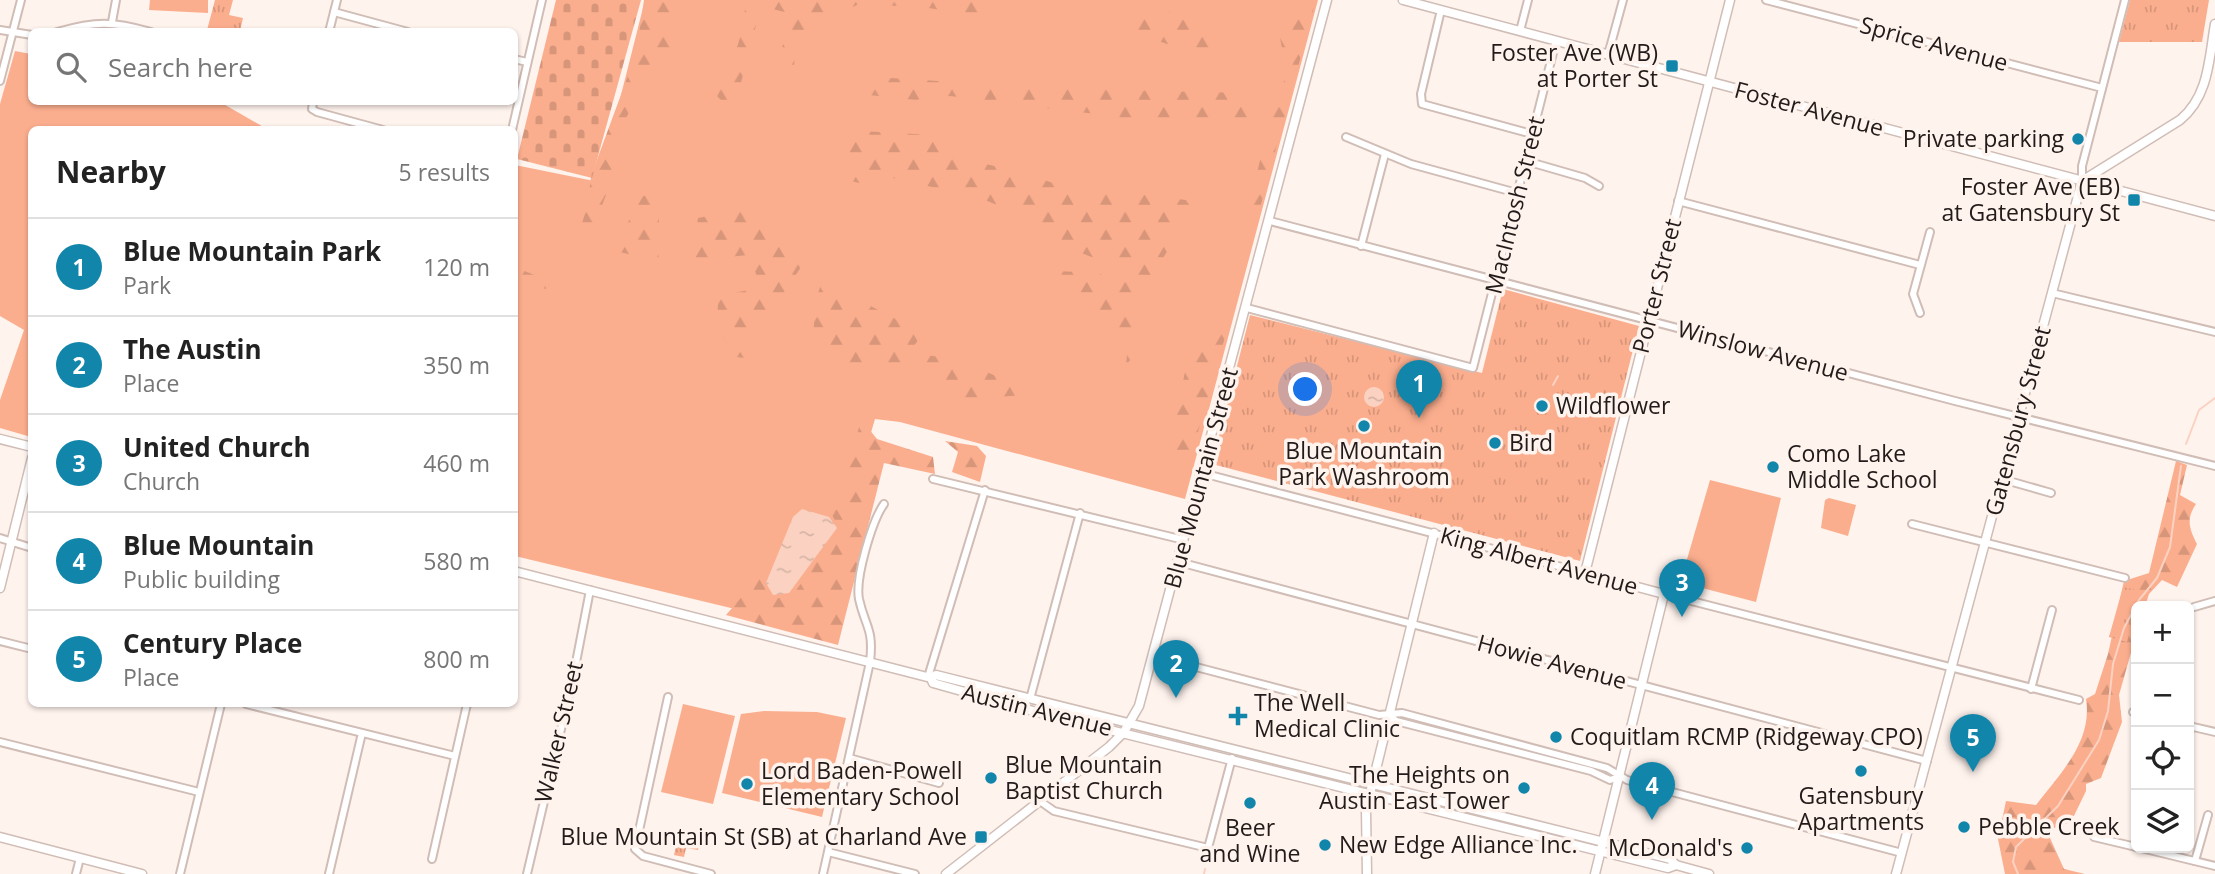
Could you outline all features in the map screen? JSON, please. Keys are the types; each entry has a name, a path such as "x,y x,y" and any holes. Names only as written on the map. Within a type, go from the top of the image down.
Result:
{"street":[{"path":"0,81 21,0"},
{"path":"112,22 116,0"},
{"path":"330,28 337,0"},
{"path":"518,103 542,0"},
{"name":"Blue Mountain Street","path":"946,874 1124,732 1144,693 1327,0"},
{"name":"Foster Avenue","path":"1403,0 1432,4 1441,10 2215,216"},
{"path":"1520,31 1528,0"},
{"path":"1608,55 1623,0"},
{"name":"Porter Street","path":"1585,573 1730,0"},
{"name":"Sprice Avenue","path":"1766,0 2102,88"},
{"path":"2082,181 2090,133 2125,0"},
{"path":"1441,10 1421,94 1422,104 1532,134"},
{"path":"334,12 393,28"},
{"path":"71,28 88,23 112,22 135,28"},
{"path":"2082,181 2180,120 2192,108 2205,84 2215,24"},
{"path":"0,30 28,35"},
{"name":"MacIntosh Street","path":"1247,308 1473,368 1556,41"},
{"path":"518,60 527,62"},
{"path":"312,105 372,126"},
{"path":"513,126 518,105"},
{"path":"1346,137 1411,164 1517,193"},
{"path":"1361,246 1385,154"},
{"path":"1526,161 1585,178 1599,186"},
{"name":"Gatensbury Street","path":"1896,874 2082,181"},
{"path":"1678,201 1920,265"},
{"name":"Winslow Avenue","path":"1270,221 2215,466"},
{"path":"1920,313 1913,295 1930,232"},
{"path":"2052,293 2215,332"},
{"path":"0,439 28,446"},
{"name":"King Albert Avenue","path":"1202,472 2079,701"},
{"path":"0,588 28,474"},
{"path":"933,479 1184,540"},
{"path":"2002,480 2051,493"},
{"path":"930,677 985,490"},
{"path":"823,874 870,663 871,632 858,588 876,519 884,504"},
{"path":"1030,699 1080,513"},
{"path":"1912,524 2125,578"},
{"path":"1367,874 1365,820 1371,789 1434,533"},
{"path":"0,538 28,547"},
{"name":"Howie Avenue","path":"1179,562 1927,761"},
{"name":"Austin Avenue","path":"518,572 870,663 930,677 936,676 1240,750 1371,789"},
{"name":"Walker Street","path":"527,874 590,590"},
{"path":"1595,874 1664,594"},
{"path":"2194,607 2215,601"},
{"path":"2031,689 2052,610"},
{"path":"0,641 28,648"},
{"path":"1154,656 1390,715 1402,713 1607,768 1619,777 1902,853"},
{"name":"Austin Avenue","path":"930,677 933,683 991,699 1602,846 1670,859 1676,865 1709,874"},
{"path":"668,697 636,852 711,874"},
{"path":"180,874 220,707"},
{"path":"258,707 455,755"},
{"path":"432,859 466,707"},
{"path":"2193,727 2215,732"},
{"path":"329,874 362,733"},
{"path":"0,742 199,792"},
{"path":"1040,801 1054,811 1208,848 1232,758 1240,750"},
{"path":"849,758 939,783"},
{"path":"2196,861 2208,815"},
{"path":"2094,836 2131,845"},
{"path":"0,837 142,874"},
{"path":"828,852 915,874"},
{"path":"2163,853 2215,866"},
{"path":"76,874 80,858"}],"green space":[{"path":"150,0 208,0 208,13 149,10"},
{"path":"215,0 233,0 229,15 243,18 241,28 208,28"},
{"path":"556,0 641,0 592,178 518,159"},
{"path":"644,0 677,0 672,17 676,35 666,58 644,80 621,129 615,171 589,240 578,237 588,203 591,176 636,54"},
{"path":"645,0 1318,0 1185,499 900,422 875,419 814,628 518,557 518,166 599,182"},
{"path":"745,0 992,0 986,16 921,7 859,4 796,34 794,69 779,58 792,14 761,6 736,102 730,109 717,96 740,38"},
{"path":"1279,0 1316,0 1260,208 1249,205 1269,124 1287,73 1280,38 1289,18 1288,8"},
{"path":"2130,0 2209,0 2202,42 2119,42"},
{"path":"1113,11 1141,19 1169,12 1211,35 1215,48 1205,51 1192,50 1162,42 1108,21"},
{"path":"15,51 28,53 28,105 225,105 262,126 28,126 28,436 0,428 0,400 24,330 0,316 0,104"},
{"path":"890,78 1064,89 1249,93 1251,122 1214,115 1202,122 1148,124 1112,116 950,96 915,100 869,95 867,91"},
{"path":"861,131 933,135 963,159 1017,171 1059,185 1186,200 1195,212 1172,244 1141,300 1132,339 1133,358 1126,364 1128,348 1079,300 1050,279 1056,271 1099,273 1120,287 1124,270 1074,250 1017,213 980,198 893,178 884,189 851,181 838,156"},
{"path":"666,192 659,218 658,289 656,261 612,250 643,196"},
{"path":"749,208 762,211 807,258 755,336 747,358 735,357 717,327 718,302 726,294 762,288 748,255 709,259 703,276 691,262 698,218"},
{"path":"518,268 544,279 546,289 518,280"},
{"path":"822,281 923,333 896,372 852,365 813,346 815,303"},
{"path":"1503,289 1639,326 1580,561 1212,464 1250,315 1482,373"},
{"path":"1227,330 1186,474 1171,470 1175,423 1190,346"},
{"path":"926,355 979,368 1026,395 966,399 921,381"},
{"path":"861,419 877,439 933,457 935,474 884,463 838,645 726,615 752,585 757,574 772,599 792,596 840,529 828,508 843,492"},
{"path":"945,441 977,446 986,456 980,482 952,472 958,452"},
{"path":"2176,461 2187,465 2180,495 2196,504 2190,524 2197,544 2177,587 2162,580 2149,594 2147,601 2131,601 2131,653 2119,695 2122,722 2101,778 2086,784 2086,791 2071,822 2054,828 2050,838 2064,869 2085,874 2005,874 1998,839 2006,801 2036,805 2073,756 2085,729 2086,699 2095,694 2108,654 2124,581 2149,573"},
{"path":"1710,480 1781,498 1756,602 1683,583 1681,580"},
{"path":"1829,498 1856,505 1848,536 1821,528 1825,500"},
{"path":"2123,587 2141,591 2138,601 2131,601 2131,627 2127,642 2109,637"},
{"path":"683,704 735,716 713,804 661,792"},
{"path":"764,711 817,712 846,718 822,817 722,793 741,714"},
{"path":"666,834 700,841 698,850 686,848 684,857 674,855 676,846 664,844"}],"water":[{"path":"1374,387 1381,390 1384,397 1381,404 1374,407 1367,404 1364,397 1367,390"},
{"path":"802,509 829,517 837,528 789,593 773,595 766,583 793,517"}],"waterway":[{"path":"1553,385 1558,376"},
{"path":"2186,444 2199,410 2215,398"},
{"path":"2018,874 2013,862 2016,847 2058,806 2099,740 2108,711 2113,664 2124,628 2139,600 2157,578 2170,547 2181,466"},
{"path":"1204,874 1205,869"}],"place":[{"name":"Foster Ave (WB) at Porter St","path":"1672,66"},
{"name":"Private parking","path":"2078,139"},
{"name":"Foster Ave (EB) at Gatensbury St","path":"2134,200"},
{"name":"Wildflower","path":"1542,406"},
{"name":"Blue Mountain Park","path":"1419,418"},
{"name":"Blue Mountain Park Washroom","path":"1364,426"},
{"name":"Bird","path":"1495,443"},
{"name":"Como Lake Middle School","path":"1773,467"},
{"name":"United Church","path":"1682,617"},
{"name":"The Austin","path":"1176,698"},
{"name":"The Well Medical Clinic","path":"1238,716"},
{"name":"Coquitlam RCMP (Ridgeway CPO)","path":"1556,737"},
{"name":"Gatensbury Apartments","path":"1861,771"},
{"name":"Century Place","path":"1973,772"},
{"name":"Blue Mountain Baptist Church","path":"991,778"},
{"name":"Lord Baden-Powell Elementary School","path":"747,784"},
{"name":"The Heights on Austin East Tower","path":"1524,788"},
{"name":"Beer and Wine","path":"1250,803"},
{"name":"Blue Mountain","path":"1652,820"},
{"name":"Pebble Creek","path":"1964,827"},
{"name":"Blue Mountain St (SB) at Charland Ave","path":"981,837"},
{"name":"New Edge Alliance Inc.","path":"1325,845"},
{"name":"McDonald's","path":"1747,848"}]}
